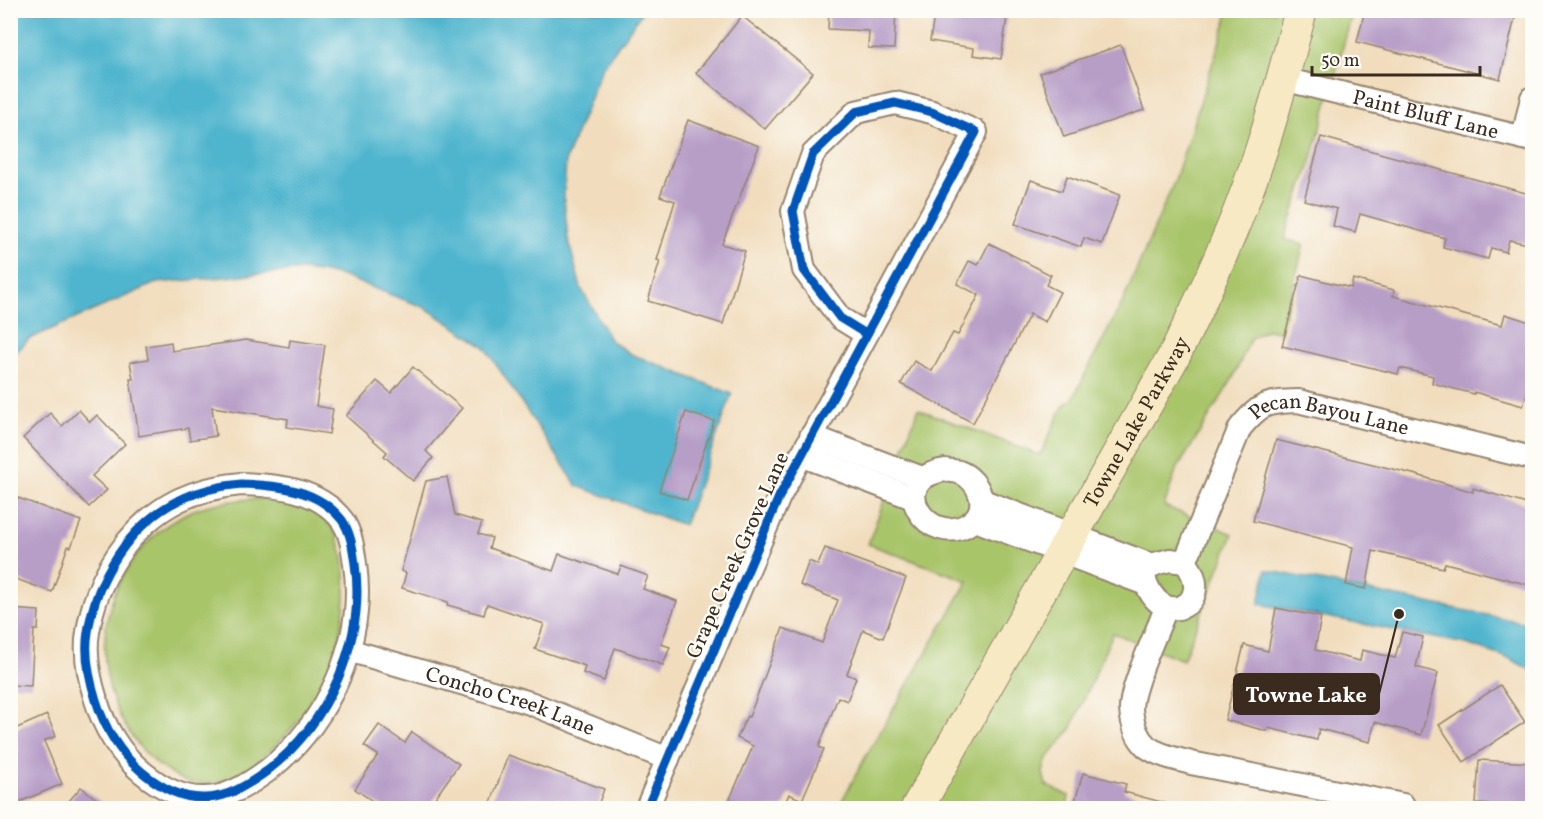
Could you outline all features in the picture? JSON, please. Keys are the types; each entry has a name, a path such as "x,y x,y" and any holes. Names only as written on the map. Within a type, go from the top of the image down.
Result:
{"street":[{"name":"Towne Lake Parkway","path":"917,808 1175,354 1209,284 1266,136 1301,10"},
{"name":"Paint Bluff Lane","path":"1283,79 1528,139"},
{"path":"1528,139 1533,98"},
{"name":"Grape Creek Grove Lane","path":"647,808 768,522 806,446 976,132 932,112 895,103 856,112 813,154 794,211 804,270 840,318 866,334"},
{"name":"Pecan Bayou Lane","path":"1185,562 1240,428 1255,410 1271,401 1298,401 1533,458"},
{"path":"806,446 918,488"},
{"path":"945,470 960,472 979,491 979,511 963,528 950,530 937,527 926,521 918,512 918,488 933,472 945,470"},
{"path":"241,484 290,488 326,506 343,522 353,550 357,576 357,606 348,650 337,683 306,732 292,749 252,782 222,796 205,798 185,796 168,790 135,767 108,731 90,682 87,656 88,632 100,588 121,550 137,531 179,500 223,486 241,484"},
{"path":"979,511 1149,575"},
{"path":"1170,560 1185,562 1193,571 1196,581 1194,594 1188,603 1178,609 1166,608 1154,598 1149,575 1170,560"},
{"path":"1166,608 1138,679 1131,708 1135,731 1147,746 1164,756 1191,763 1403,806"},
{"name":"Concho Creek Lane","path":"348,650 530,703 668,759"}],"green space":[{"path":"1228,11 1353,11 1310,165 1284,239 1304,244 1281,332 1266,330 1251,338 1233,378 1176,471 1164,506 1233,534 1183,660 1113,633 1071,729 1046,760 1043,773 1046,785 1069,796 1067,808 838,808 968,581 868,544 918,409 1040,455 1061,410 1072,400 1124,299 1175,180"},
{"path":"251,499 283,500 306,506 321,516 333,530 341,547 345,576 345,602 341,628 335,652 315,697 284,737 245,770 222,781 197,784 182,780 155,762 127,728 112,696 105,663 106,629 114,596 129,565 151,538 189,512 215,504"}],"water":[{"path":"188,10 205,12 209,10 643,11 602,68 566,159 564,199 568,239 581,288 611,341 631,354 732,394 684,525 577,486 484,346 426,308 339,275 304,270 156,283 29,339 11,358 11,11"},
{"path":"1266,570 1532,624 1532,671 1511,659 1466,644 1259,604"}],"building":[{"path":"829,10 896,10 894,49 868,48 869,31 828,29"},
{"path":"935,10 1008,10 1001,59 973,55 974,48 930,41"},
{"path":"1365,10 1517,10 1500,79 1357,42"},
{"path":"742,16 813,73 765,129 696,73"},
{"path":"1121,45 1144,110 1064,137 1040,73"},
{"path":"688,120 759,146 722,244 745,251 723,324 648,301 660,261 657,260 675,201 660,196"},
{"path":"1321,137 1533,195 1533,245 1509,240 1506,252 1491,248 1488,259 1443,247 1445,238 1360,214 1355,232 1333,226 1337,209 1304,200"},
{"path":"1067,176 1120,195 1102,244 1084,238 1081,247 1015,224 1031,180 1062,191"},
{"path":"989,243 1051,275 1046,285 1060,292 1045,322 1030,314 973,423 901,384 914,361 932,371 953,333 958,335 979,295 957,284 969,261 978,265"},
{"path":"1301,275 1351,288 1353,279 1394,290 1393,296 1502,325 1505,314 1533,323 1533,374 1523,406 1432,383 1433,376 1400,368 1398,374 1282,346"},
{"path":"246,340 289,347 290,340 325,345 316,406 333,409 329,434 287,427 288,419 212,407 216,436 190,440 188,428 139,436 130,379 133,379 130,362 148,359 146,346 171,342 172,351"},
{"path":"413,367 462,408 426,451 433,458 413,481 384,456 387,452 346,416 377,381 391,393"},
{"path":"79,410 90,422 97,415 125,444 92,476 107,490 89,507 23,438 50,413 62,426"},
{"path":"686,412 714,421 687,500 659,491"},
{"path":"1276,440 1417,475 1473,492 1473,488 1533,506 1533,586 1445,563 1443,568 1373,551 1366,589 1346,585 1353,547 1253,521"},
{"path":"447,477 455,515 482,523 478,534 492,538 489,548 553,571 559,554 618,574 621,566 648,576 643,589 677,601 661,644 670,647 663,665 615,648 604,681 583,673 585,666 535,649 544,624 487,604 484,615 447,605 448,602 402,588 406,573 401,571 426,481"},
{"path":"10,495 81,521 71,547 68,546 52,592 10,577"},
{"path":"825,548 906,578 883,638 863,630 847,674 856,678 847,701 838,697 819,747 824,749 802,800 789,794 783,808 726,808 753,746 737,738 747,716 749,717 783,628 822,643 838,600 800,585 809,561 818,565"},
{"path":"1276,608 1321,617 1315,650 1360,661 1362,650 1395,658 1402,632 1423,637 1416,667 1438,673 1421,735 1375,722 1370,742 1319,729 1317,740 1268,728 1267,731 1225,720 1244,645 1268,651"},
{"path":"10,609 39,611 38,630 34,630 31,686 10,685"},
{"path":"1500,685 1525,722 1464,762 1439,725"},
{"path":"47,715 56,736 44,741 62,784 10,806 10,731"},
{"path":"379,725 405,743 412,732 459,764 428,808 383,808 355,789 378,755 364,746"},
{"path":"508,755 604,789 597,808 489,808"},
{"path":"1479,760 1533,763 1533,807 1476,804"},
{"path":"1083,773 1126,784 1124,792 1165,803 1164,808 1073,808"},
{"path":"81,787 108,808 63,808"}],"cycle path":[{"path":"647,808 779,497 976,132 932,112 895,103 856,112 813,154 793,211 804,270 840,318 866,334"},
{"path":"241,484 282,488 309,495 321,501 342,520 350,536 355,564 357,593 354,622 348,651 338,679 325,705 289,752 260,776 230,793 222,796 196,798 171,791 149,777 127,757 108,730 91,683 87,658 88,632 92,612 107,573 118,555 145,523 161,510 186,497 209,489 241,484"}],"place":[{"name":"Towne Lake","path":"1399,614"}]}
